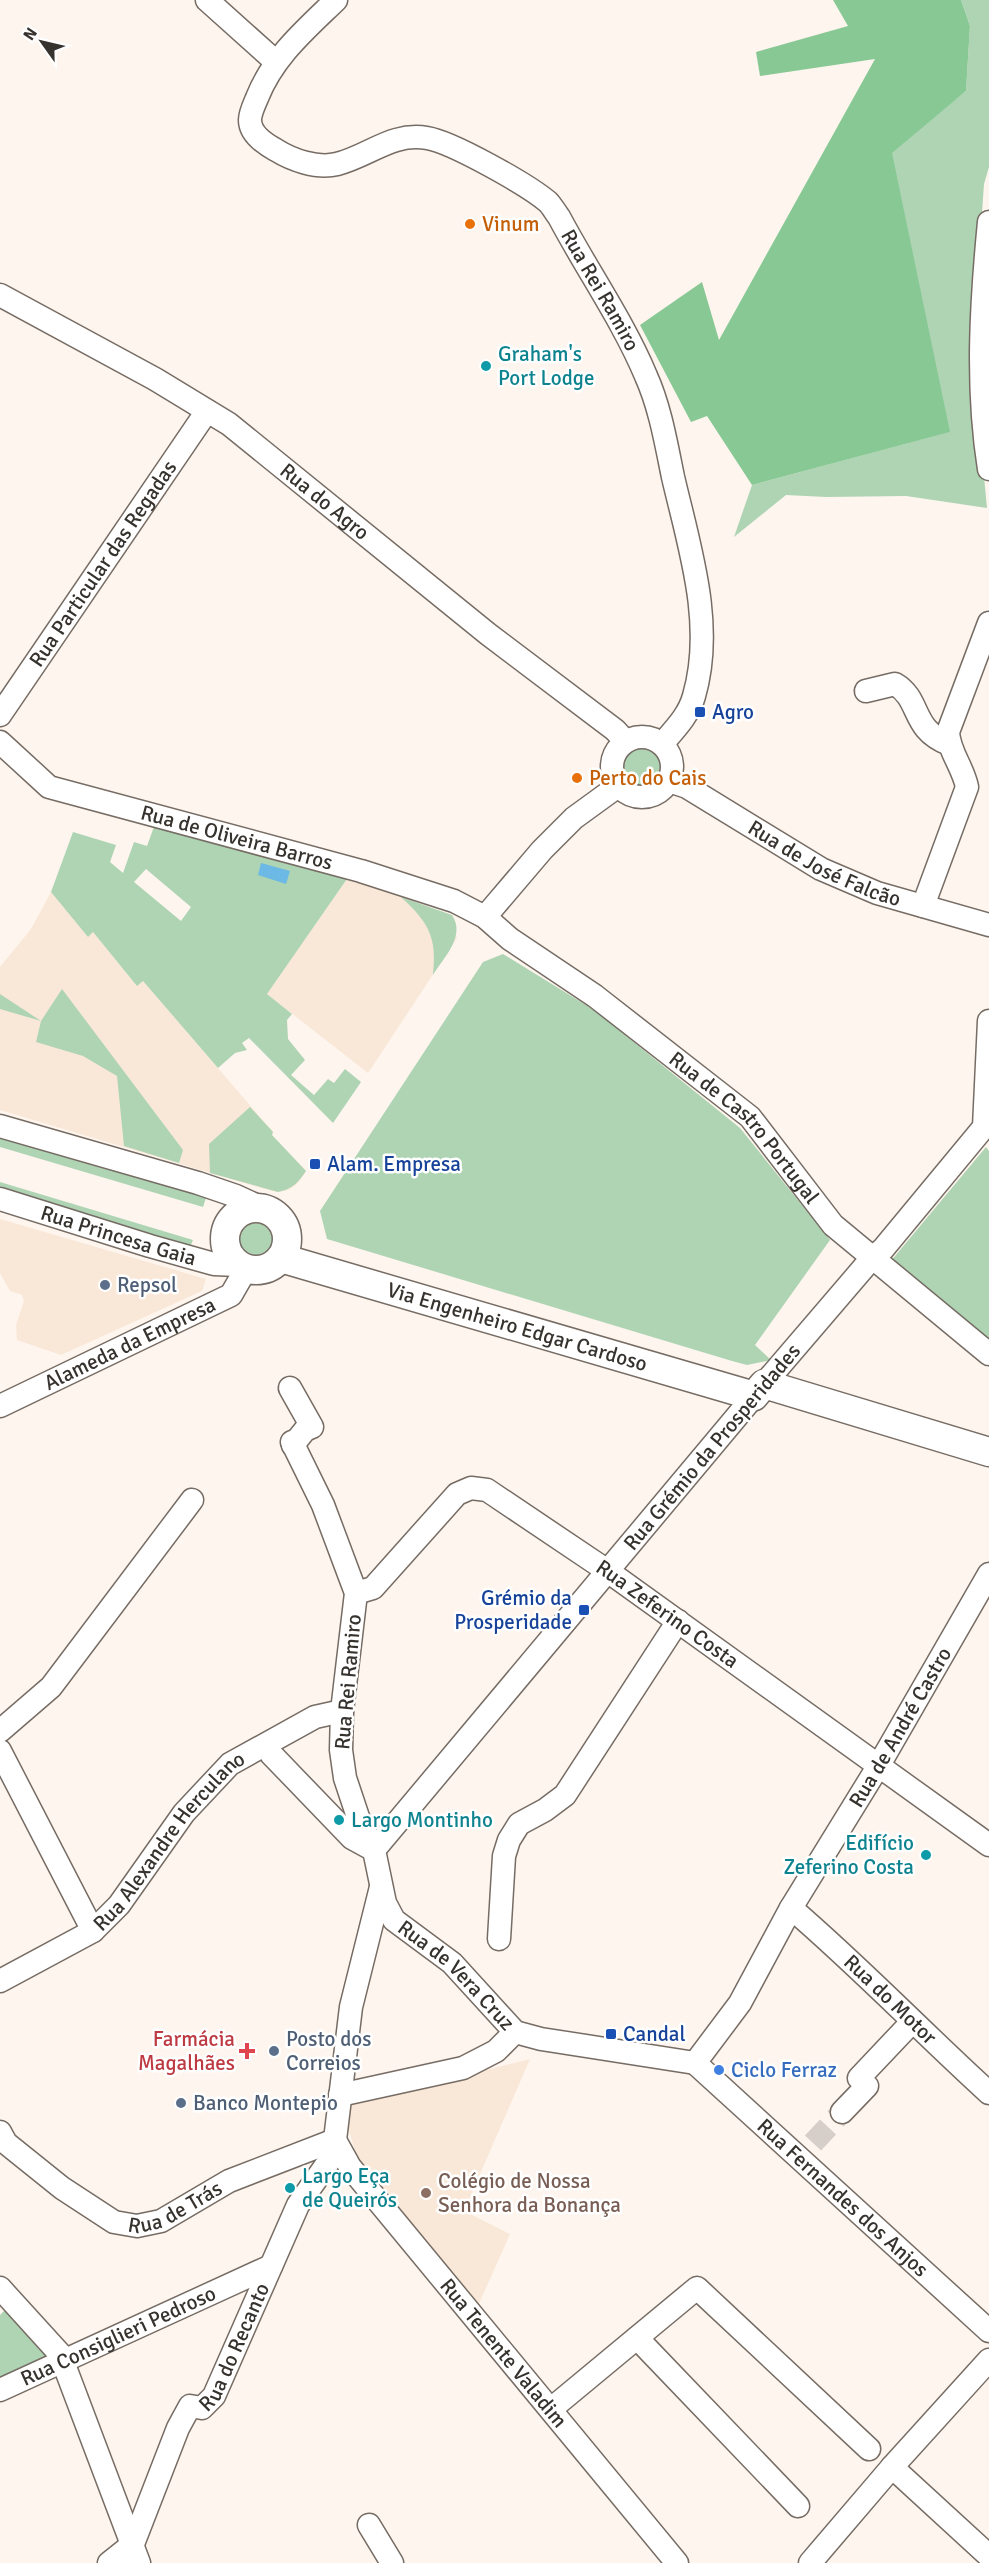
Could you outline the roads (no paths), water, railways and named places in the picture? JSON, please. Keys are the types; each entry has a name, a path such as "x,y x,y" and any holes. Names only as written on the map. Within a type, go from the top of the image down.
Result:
{"main road":[{"path":"260,1208 277,1215 288,1232 281,1258 265,1269 242,1267 226,1250 228,1224 241,1211 260,1208"},
{"name":"Via Engenheiro Edgar Cardoso","path":"281,1258 989,1452"}],"street":[{"path":"207,0 275,61"},
{"name":"Rua Rei Ramiro","path":"336,0 275,61 262,84 250,120 258,137 285,155 324,165 338,164 400,137 427,138 455,147 534,193 549,203 559,217 648,378 695,569 701,642 699,679 686,714 662,744"},
{"path":"989,222 983,279 984,434 989,469"},
{"name":"Rua do Agro","path":"0,295 155,379 230,424 488,634 615,730 626,741"},
{"name":"Rua Particular das Regadas","path":"0,716 207,411"},
{"path":"923,906 967,787 964,774 949,744 948,732 989,623"},
{"path":"866,691 895,684 905,690 930,735 949,744"},
{"path":"645,737 662,744 672,761 669,781 655,795 645,797 626,793 618,786 611,767 618,748 626,741 645,737"},
{"name":"Rua de Oliveira Barros","path":"0,742 49,787 335,864 454,901 485,917"},
{"name":"Rua de José Falcão","path":"669,781 687,787 821,869 877,893 989,925"},
{"path":"485,917 542,850 566,826 618,786"},
{"name":"Rua de Castro Portugal","path":"485,917 510,939 595,996 750,1117 833,1226 989,1354"},
{"name":"Rua Grémio da Prosperidades","path":"374,1850 759,1390 985,1131 989,1021"},
{"path":"0,1126 198,1183 236,1196 260,1208"},
{"name":"Rua Princesa Gaia","path":"0,1199 214,1264 242,1267"},
{"name":"Alameda da Empresa","path":"0,1406 231,1295 242,1267"},
{"name":"Rua Rei Ramiro","path":"290,1388 312,1427 292,1443 323,1505 356,1593 342,1711 341,1750 345,1778 358,1817 374,1850 381,1885 351,2007 335,2140"},
{"name":"Rua Zeferino Costa","path":"356,1593 373,1588 457,1494 471,1488 488,1490 609,1572 989,1845"},
{"path":"0,1731 51,1687 192,1500"},
{"name":"Rua de André Castro","path":"695,2063 740,2004 791,1908 879,1765 989,1574"},
{"path":"499,1939 504,1856 509,1840 519,1824 545,1810 565,1794 678,1621"},
{"name":"Rua Alexandre Herculano","path":"0,1981 93,1931 118,1905 184,1813 230,1764 315,1717 342,1711"},
{"path":"0,1751 93,1931"},
{"path":"272,1754 352,1838 374,1850"},
{"name":"Rua de Vera Cruz","path":"381,1885 385,1903 393,1920 452,1963 515,2032 541,2039 695,2063"},
{"name":"Rua do Motor","path":"791,1908 843,1952 912,2022 989,2093"},
{"path":"842,2112 867,2086 859,2078 912,2022"},
{"path":"340,2095 463,2068 496,2051 515,2032"},
{"name":"Rua Fernandes dos Anjos","path":"695,2063 805,2150 989,2331"},
{"name":"Rua de Trás","path":"3,2138 62,2188 114,2222 137,2226 161,2221 229,2181 335,2140"},
{"name":"Rua do Recanto","path":"136,2554 178,2428 190,2406 202,2408 214,2396 298,2205 328,2161 335,2140"},
{"name":"Rua Tenente Valadim","path":"335,2140 350,2167 677,2563"},
{"name":"Rua Consiglieri Pedroso","path":"0,2390 271,2266"},
{"path":"0,2288 60,2354 136,2554 109,2563"},
{"path":"551,2409 697,2288 869,2449"},
{"path":"637,2338 798,2506"},
{"path":"810,2563 892,2467 989,2360"},
{"path":"892,2467 989,2556"},
{"path":"369,2525 392,2563"}],"water":[{"path":"261,863 290,871 286,884 258,875"}],"tunnel":[{"path":"813,2143 842,2112"}],"place":[{"name":"Vinum","path":"470,224"},
{"name":"Graham's Port Lodge","path":"486,366"},
{"name":"Agro","path":"700,712"},
{"name":"Perto do Cais","path":"577,778"},
{"name":"Alam. Empresa","path":"315,1164"},
{"name":"Repsol","path":"105,1285"},
{"name":"Grémio da Prosperidade","path":"584,1610"},
{"name":"Largo Montinho","path":"339,1820"},
{"name":"Edifício Zeferino Costa","path":"926,1855"},
{"name":"Candal","path":"611,2034"},
{"name":"Farmácia Magalhães","path":"247,2051"},
{"name":"Posto dos Correios","path":"274,2051"},
{"name":"Ciclo Ferraz","path":"719,2070"},
{"name":"Banco Montepio","path":"181,2103"},
{"name":"Largo Eça de Queirós","path":"290,2188"},
{"name":"Colégio de Nossa Senhora da Bonança","path":"426,2193"}]}
